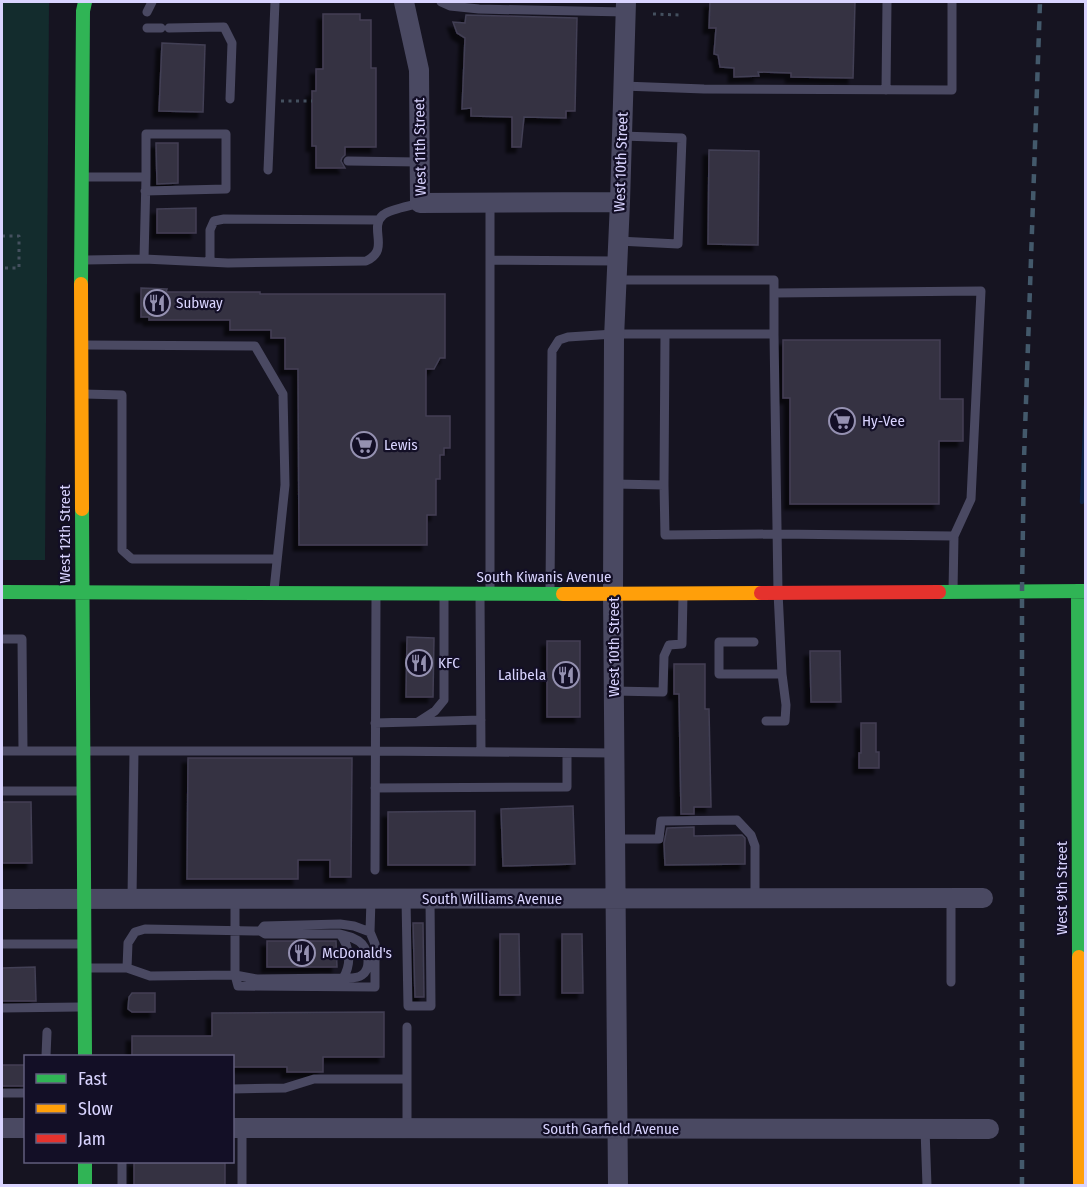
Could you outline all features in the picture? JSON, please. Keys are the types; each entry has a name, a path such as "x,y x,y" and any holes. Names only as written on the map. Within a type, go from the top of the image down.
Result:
{"main road":[{"name":"West 12th Street","path":"83,5 81,394 85,1055"},
{"name":"South Kiwanis Avenue","path":"2,592 613,594 1082,591"},
{"name":"West 9th Street","path":"1080,1185 1083,1127 1082,591"},
{"path":"85,1163 85,1185"}],"street":[{"name":"West 11th Street","path":"407,4 419,70 420,203 620,202"},
{"name":"West 10th Street","path":"618,1185 613,594 614,334 625,7"},
{"name":"South Williams Avenue","path":"2,899 983,898"},
{"path":"2,1128 24,1128"},
{"name":"South Garfield Avenue","path":"237,1128 989,1129"}],"lane":[{"path":"147,12 152,2"},
{"path":"268,170 275,2"},
{"path":"441,2 450,6 479,9 625,7"},
{"path":"886,90 887,2"},
{"path":"623,86 704,89 952,90 952,2"},
{"path":"147,28 224,27 232,43 230,99"},
{"path":"144,259 145,191 146,177 146,134 226,134 226,189 145,191"},
{"path":"618,241 678,244 682,138 621,136"},
{"path":"348,161 419,162"},
{"path":"82,177 146,177"},
{"path":"81,261 144,259 210,262 366,261 374,258 378,251 378,224 381,217 386,213 420,203"},
{"path":"481,752 490,203"},
{"path":"210,262 210,230 214,221 224,219 380,220"},
{"path":"490,260 774,280 778,592 782,674 786,705 785,721 766,721"},
{"path":"774,293 981,291 971,499 954,536 953,591"},
{"path":"550,594 552,351 559,340 568,337 614,334 774,334"},
{"path":"665,334 665,535 954,536"},
{"path":"81,345 255,346 283,394 285,485 274,593"},
{"path":"81,394 122,395 122,550 132,559 278,559"},
{"path":"614,484 664,485"},
{"path":"375,870 376,593"},
{"path":"418,722 435,711 444,700 444,593"},
{"path":"614,691 663,692 664,656 669,645 682,644 683,593"},
{"path":"2,639 22,639 23,751"},
{"path":"754,642 719,642 719,674 782,674"},
{"path":"375,723 481,720"},
{"path":"2,751 615,753"},
{"path":"132,899 134,751"},
{"path":"375,788 567,787 567,753"},
{"path":"2,790 83,790"},
{"path":"615,839 658,838 661,821 736,820 751,835 755,846 755,899"},
{"path":"951,898 951,982"},
{"path":"235,899 235,975 238,986 375,987 375,944 370,932 371,899"},
{"path":"406,899 408,1006 431,1005 429,899"},
{"path":"260,931 264,926 339,924 354,926 370,932"},
{"path":"84,968 127,968 150,976 235,975 257,979 356,978 362,975 368,961 363,945 353,938 340,934 266,934 260,931 145,929 135,932 128,943 127,968"},
{"path":"340,934 346,942 348,952 348,970 343,978"},
{"path":"2,944 84,944"},
{"path":"2,1008 84,1007"},
{"path":"407,1027 407,1128"},
{"path":"46,1055 47,1032"},
{"path":"234,1089 285,1088 314,1079 407,1079"},
{"path":"2,1093 24,1093"},
{"path":"237,1128 242,1185"},
{"path":"925,1129 927,1185"},
{"path":"122,1163 122,1185"}],"path":[{"path":"653,14 679,15"},
{"path":"271,102 312,101"},
{"path":"2,236 19,236 19,268 2,268"}],"green space":[{"path":"2,2 49,2 45,560 2,560"}],"building":[{"path":"710,2 855,2 853,78 791,77 791,73 758,72 759,76 734,77 734,68 720,67 718,55 714,54 716,28 709,28"},
{"path":"323,14 360,14 360,20 371,20 371,68 376,68 376,147 345,147 345,155 341,161 345,168 316,168 316,146 312,146 312,91 316,91 316,69 323,69"},
{"path":"466,15 577,18 575,111 566,111 566,118 524,117 521,147 512,147 512,117 471,116 471,108 462,109 465,38 457,33 453,22 465,23"},
{"path":"162,43 205,45 203,112 159,111"},
{"path":"156,143 178,143 178,183 157,184"},
{"path":"709,150 759,151 758,245 708,244"},
{"path":"196,208 196,233 157,233 157,209"},
{"path":"141,288 167,289 166,292 260,292 260,294 445,294 445,358 440,358 434,369 426,369 426,416 450,416 450,448 444,448 444,455 440,455 440,479 436,479 436,515 427,515 427,545 299,545 298,369 285,369 285,338 271,338 271,330 230,330 230,320 149,320 149,317 141,317"},
{"path":"783,340 940,340 940,399 963,399 963,441 939,441 939,504 790,504 790,398 783,398"},
{"path":"407,637 434,638 433,697 406,697"},
{"path":"547,641 580,641 580,717 547,717"},
{"path":"810,651 840,651 841,702 811,702"},
{"path":"674,664 705,664 705,709 709,709 711,807 694,807 694,814 681,814 679,694 674,694"},
{"path":"861,723 876,723 876,752 879,752 879,768 859,768"},
{"path":"188,758 352,758 351,877 330,877 330,860 298,860 298,879 187,879"},
{"path":"2,802 31,802 32,863 2,863"},
{"path":"573,806 575,864 503,866 501,809"},
{"path":"475,811 475,865 388,865 388,812"},
{"path":"694,827 694,836 742,835 745,838 745,864 665,865 664,843 667,828"},
{"path":"413,923 423,923 424,997 415,997"},
{"path":"500,934 519,934 520,995 500,995"},
{"path":"562,934 582,934 583,993 562,993"},
{"name":"McDonald's","path":"267,941 336,941 337,967 267,967"},
{"path":"35,967 36,1001 2,1001 2,968"},
{"path":"132,993 155,993 155,1012 132,1012 128,1009 129,997"},
{"path":"384,1012 384,1057 323,1057 323,1072 287,1072 287,1067 234,1067 234,1055 132,1055 132,1036 212,1036 212,1013"},
{"path":"2,1065 24,1065 24,1086 2,1086"},
{"path":"134,1163 225,1163 225,1185 134,1185"}],"waterway":[{"path":"1082,502 1086,406"}],"railway":[{"path":"1022,1186 1022,590 1024,459 1040,2"}],"traffic: fast":[{"path":"81,284 83,11 85,2"},
{"path":"82,509 85,1055"},
{"path":"1078,591 1079,957"},
{"path":"939,592 1086,591"},
{"path":"2,592 563,594"},
{"path":"85,1163 85,1186"}],"traffic: slow":[{"path":"81,284 82,509"},
{"path":"563,594 761,593"},
{"path":"1079,957 1080,1186"}],"traffic: jam":[{"path":"761,593 939,592"}],"place":[{"name":"Subway","path":"157,303"},
{"name":"Hy-Vee","path":"842,421"},
{"name":"Lewis","path":"364,445"},
{"name":"KFC","path":"419,663"},
{"name":"Lalibela","path":"566,675"},
{"name":"McDonald's","path":"302,953"}]}
